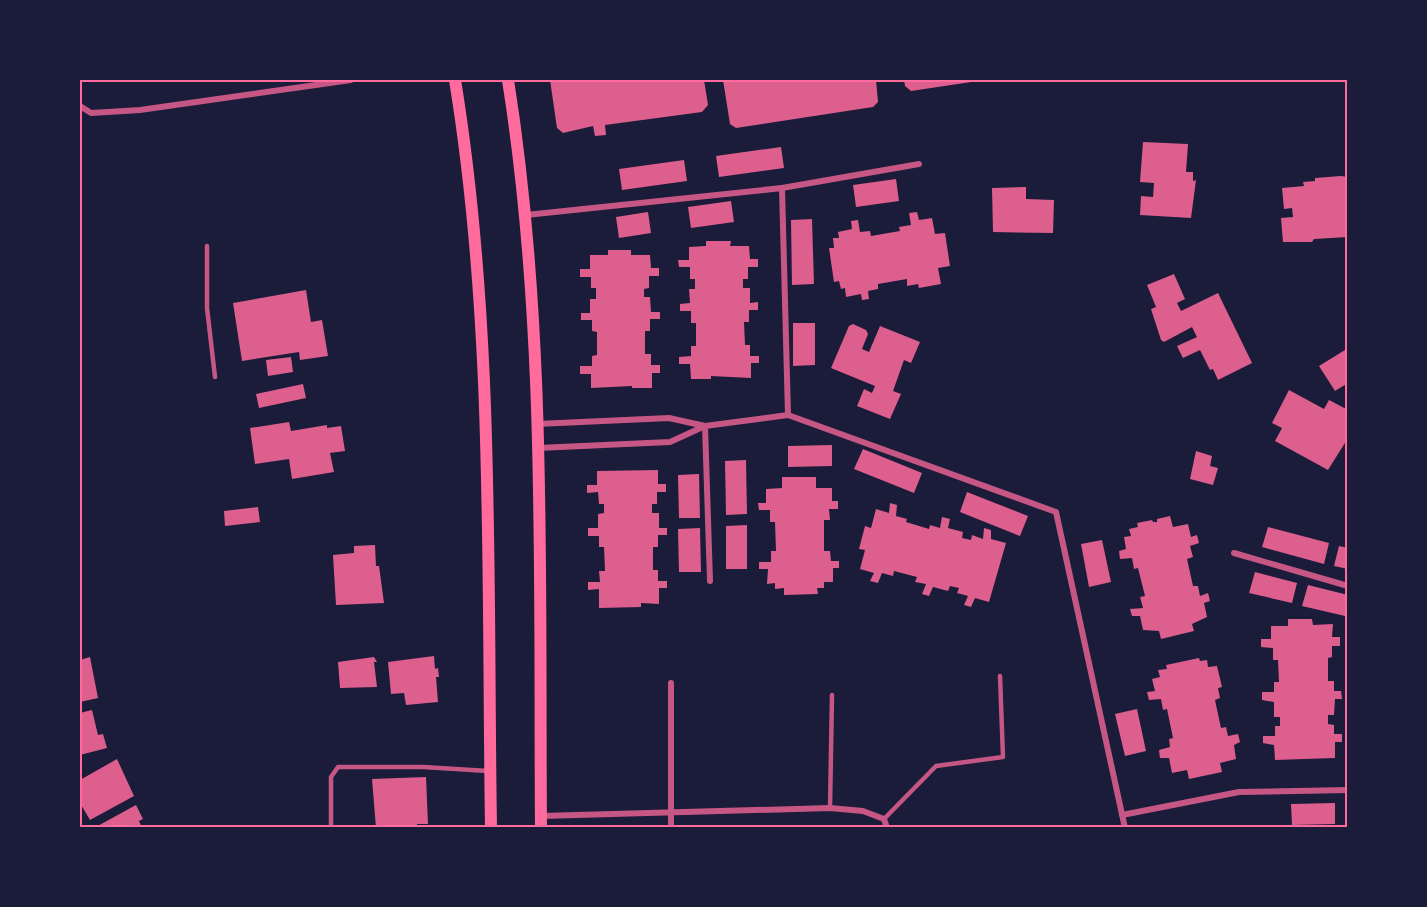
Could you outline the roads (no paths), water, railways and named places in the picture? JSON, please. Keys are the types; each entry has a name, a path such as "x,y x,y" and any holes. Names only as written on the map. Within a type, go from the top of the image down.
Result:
{"main road":[{"path":"455,80 470,193 484,393 491,828"},
{"path":"508,80 531,265 538,448 541,822"}],"street":[{"path":"80,106 91,113 140,110 351,80"},
{"path":"526,215 782,188 919,164"},
{"path":"782,188 788,415"},
{"path":"538,448 670,441 705,426 788,415 1056,512 1125,828"},
{"path":"537,424 669,418 705,426"},
{"path":"705,426 710,581"},
{"path":"1234,553 1347,586"},
{"path":"671,683 671,828"},
{"path":"1122,815 1239,792 1347,790"},
{"path":"541,822 830,808 863,811 884,819 887,828"}],"lane":[{"path":"207,246 207,308 215,377"},
{"path":"884,819 936,766 1003,757 1000,676"},
{"path":"830,808 832,695"},
{"path":"331,828 331,777 338,767 423,767 490,771"}]}
